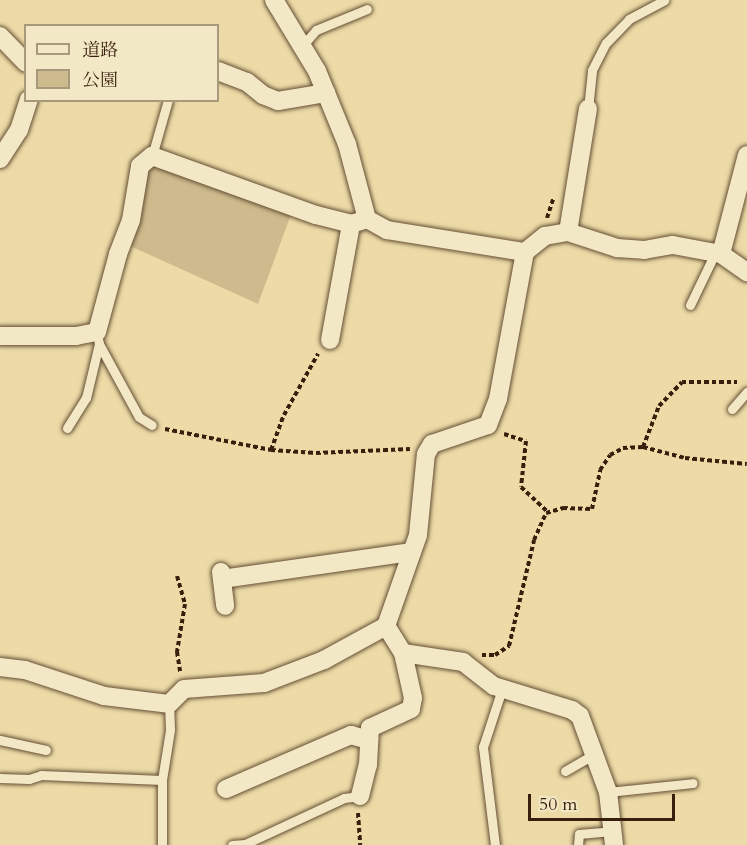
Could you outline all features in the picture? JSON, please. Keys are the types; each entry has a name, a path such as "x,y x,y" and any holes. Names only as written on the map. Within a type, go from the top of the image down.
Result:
{"street":[{"path":"274,0 303,45 347,144 359,222 330,340"},
{"path":"0,36 22,52"},
{"path":"219,71 248,82 278,101 326,93"},
{"path":"0,159 19,130 28,102"},
{"path":"568,232 588,109"},
{"path":"718,254 747,155"},
{"path":"0,336 98,338 118,254 131,220 141,166 152,156 316,215 359,222 387,230 525,252"},
{"path":"0,667 25,670 104,696 170,704 184,689 264,683 324,660 386,626 412,552 423,510 429,450 432,444 483,429 498,399 525,252 545,236 568,232 617,248 644,250 673,245 718,254 747,272"},
{"path":"225,606 221,576 412,552"},
{"path":"360,796 370,728 411,709 413,698 403,653 386,626"},
{"path":"403,653 464,662 502,689 572,710 580,717 608,792 613,838"},
{"path":"226,789 351,735 369,740"}],"lane":[{"path":"588,109 592,70 606,43 629,19 664,0"},
{"path":"303,45 316,30 367,9"},
{"path":"152,156 167,102"},
{"path":"690,305 718,254"},
{"path":"98,338 139,417 152,425"},
{"path":"67,428 86,398 98,338"},
{"path":"732,409 747,392"},
{"path":"495,845 483,747 502,689"},
{"path":"162,845 162,780 170,730 170,704"},
{"path":"0,740 46,750"},
{"path":"565,771 594,754"},
{"path":"0,778 29,779 41,775 162,780"},
{"path":"608,792 693,783"},
{"path":"232,845 245,844 344,798 360,796"},
{"path":"578,845 579,834 613,838"}],"path":[{"path":"271,450 284,415 322,346 330,340"},
{"path":"643,447 659,406 682,382 747,381"},
{"path":"152,425 215,441 271,450 316,453 429,450"},
{"path":"483,429 526,441 521,487 548,512 592,509 600,470 610,455 623,448 643,447 685,458 747,464"},
{"path":"464,662 468,656 495,655 509,646 534,540 548,512"},
{"path":"177,576 185,604 177,652 184,689"},
{"path":"360,796 357,817 360,845"}],"green space":[{"path":"156,165 292,212 258,304 128,245 146,171"}]}
